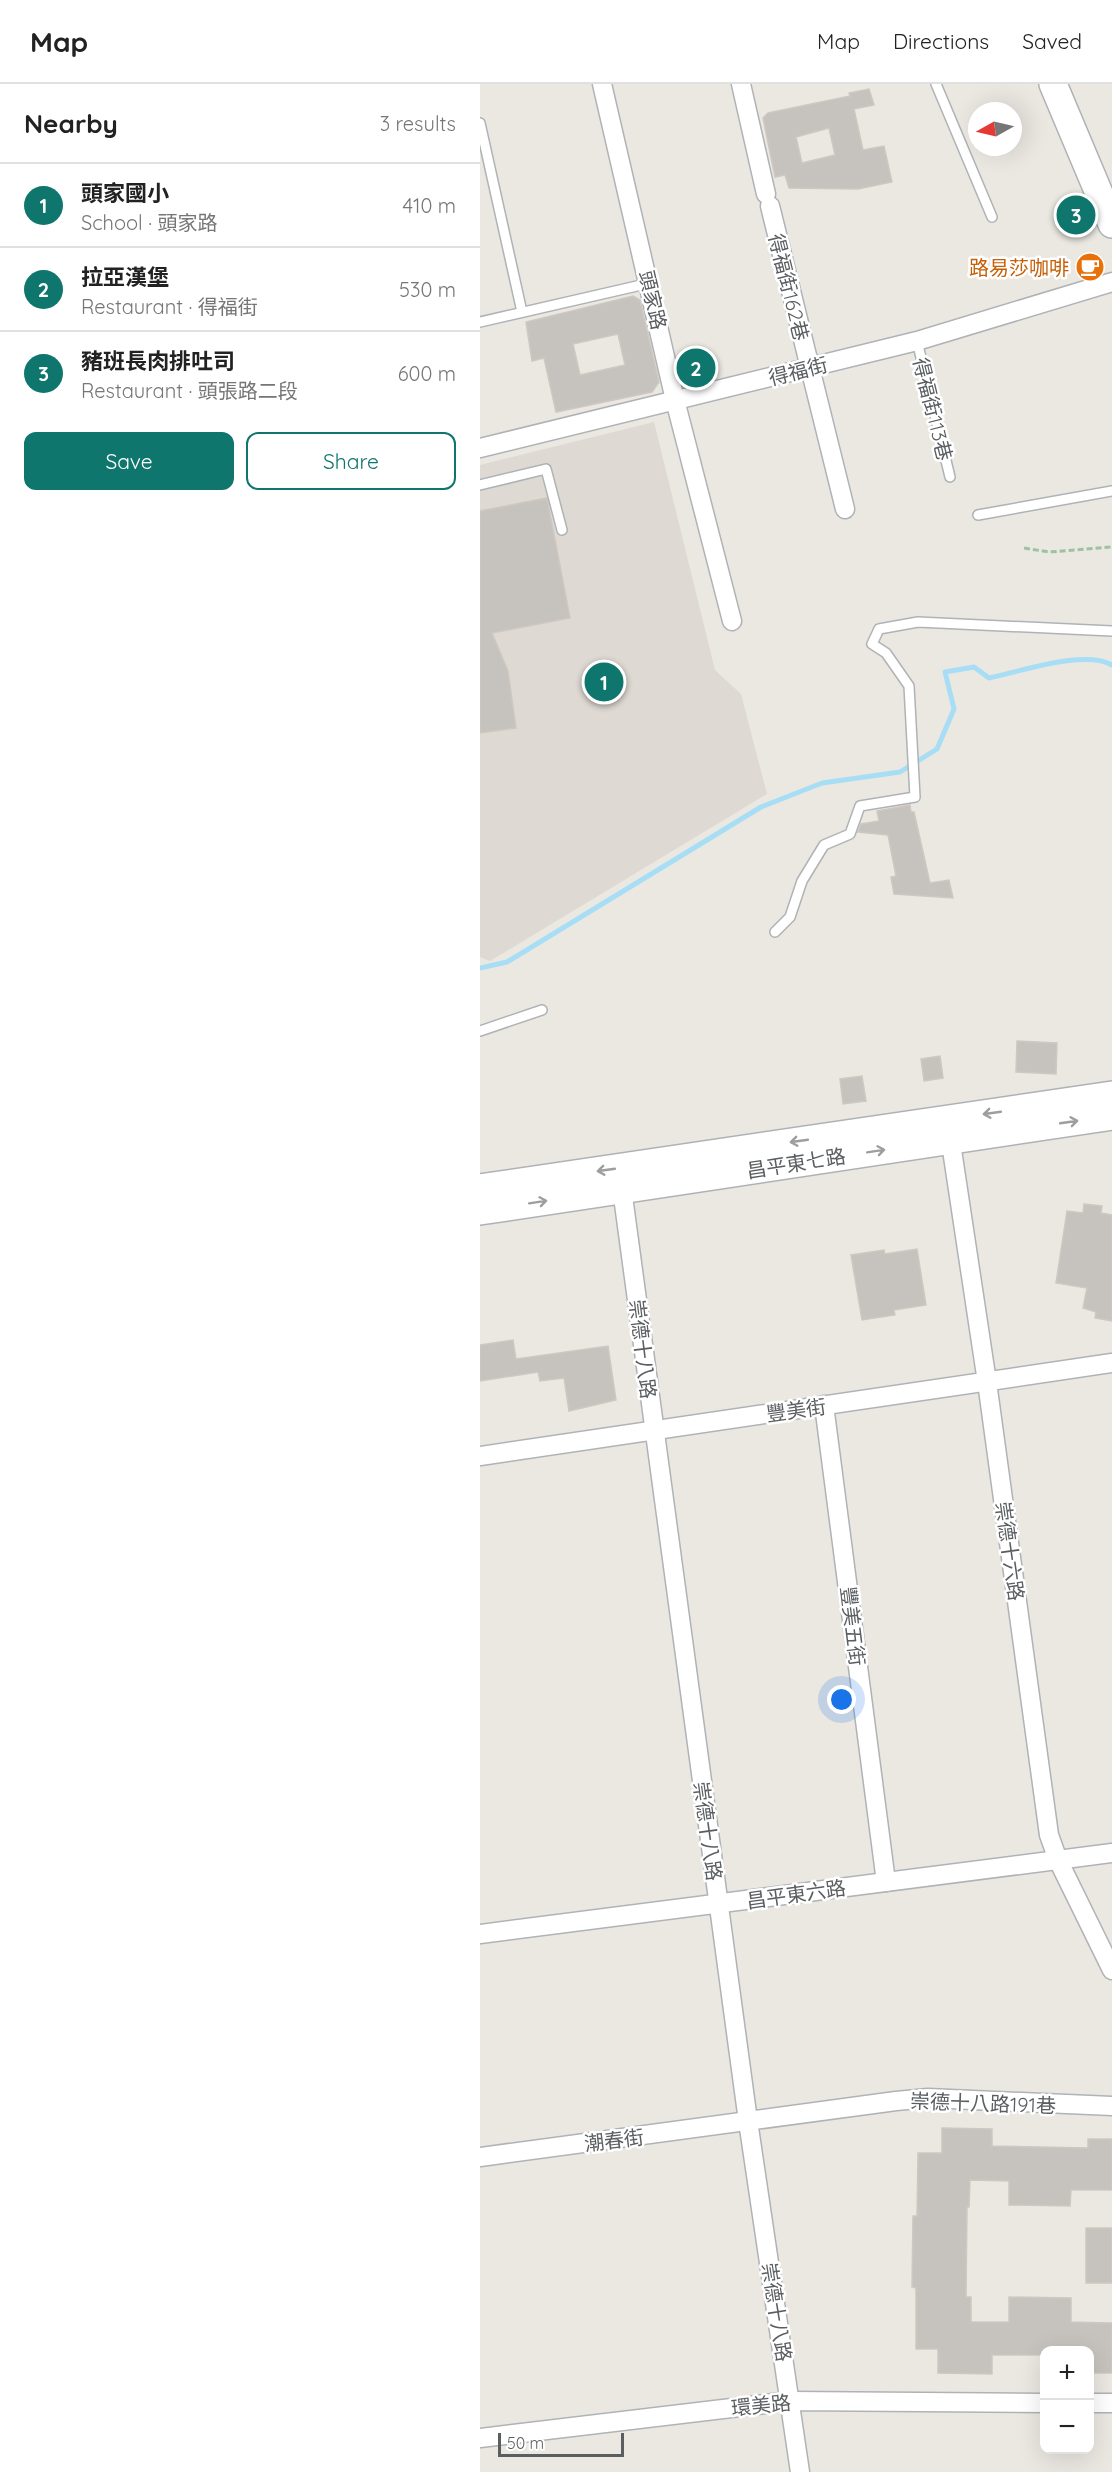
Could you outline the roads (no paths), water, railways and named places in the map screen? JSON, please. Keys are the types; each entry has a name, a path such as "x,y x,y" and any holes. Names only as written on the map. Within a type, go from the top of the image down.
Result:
{"street":[{"name":"頭家路","path":"602,84 650,283 675,400 732,621"},
{"name":"得福街162巷","path":"741,84 845,508"},
{"path":"1053,84 1112,224"},
{"name":"得福街","path":"480,448 917,341 1112,282"},
{"name":"昌平東七路","path":"480,1211 768,1168 1112,1095"},
{"name":"昌平東七路","path":"480,1188 949,1129 1112,1116"},
{"name":"崇德十六路","path":"949,1129 987,1382 1049,1835 1058,1860 1112,1970"},
{"name":"崇德十八路","path":"622,1189 718,1905 800,2472"},
{"name":"豐美街","path":"480,1456 1112,1363"},
{"name":"豐美五街","path":"825,1405 886,1882"},
{"name":"昌平東六路","path":"480,1934 1112,1853"},
{"name":"崇德十八路191巷","path":"748,2121 927,2098 1112,2106"},
{"name":"潮春街","path":"480,2157 748,2121"},
{"name":"環美路","path":"480,2438 790,2401 1040,2403"},
{"path":"1094,2403 1112,2403"}],"lane":[{"path":"936,84 992,217"},
{"path":"480,123 522,312"},
{"path":"480,322 650,283"},
{"name":"得福街113巷","path":"917,341 950,477"},
{"path":"480,485 546,469 562,531"},
{"path":"978,515 1112,491"},
{"path":"776,932 790,917 802,881 824,845 850,834 860,806 915,797 909,686 886,653 872,644 879,629 918,622 1112,631"},
{"path":"480,1031 542,1010"}],"waterway":[{"path":"480,968 507,962 761,807 822,783 900,772 937,749 954,709 945,672 974,667 989,678 1069,660 1086,659 1112,665"}],"place":[{"name":"豬班長肉排吐司","path":"1076,215"},
{"name":"路易莎咖啡","path":"1090,267"},
{"name":"拉亞漢堡","path":"696,368"},
{"name":"頭家國小","path":"604,682"}]}
